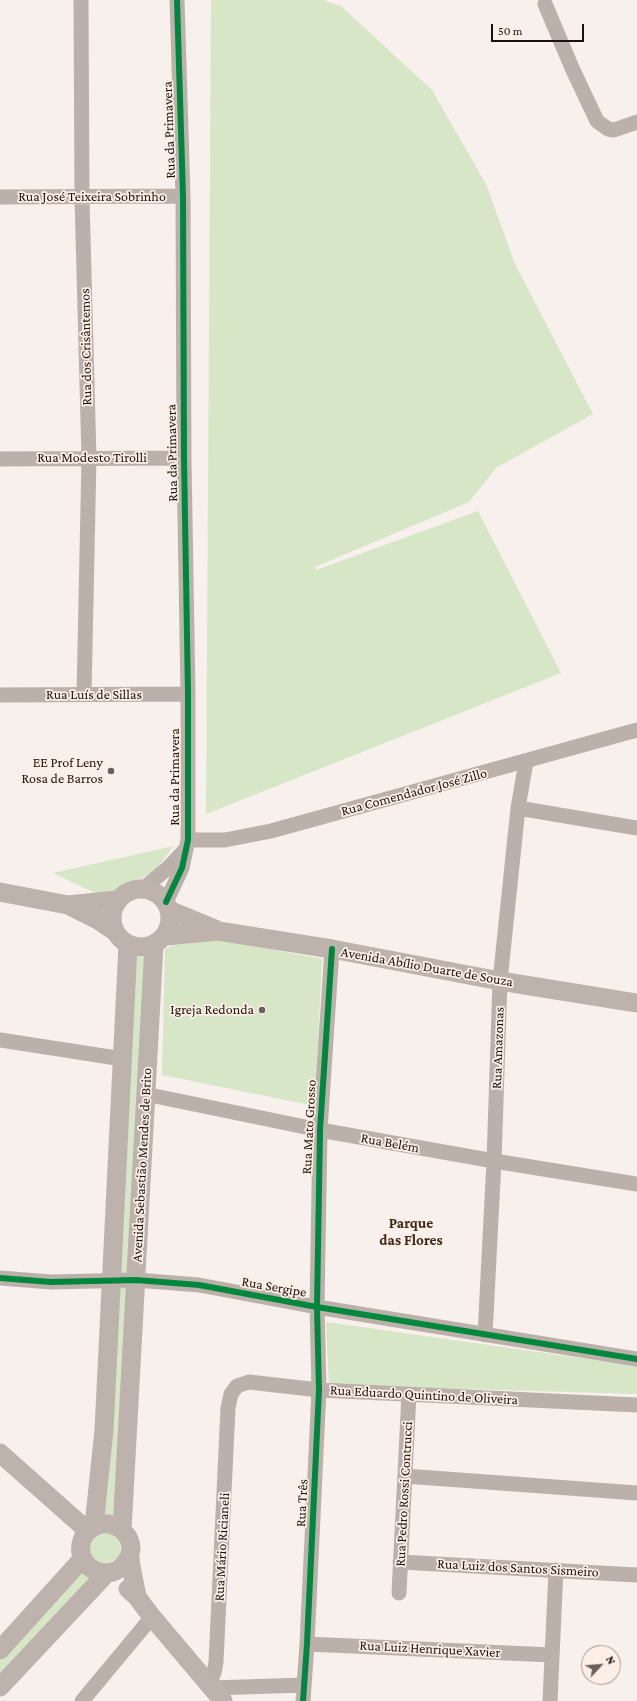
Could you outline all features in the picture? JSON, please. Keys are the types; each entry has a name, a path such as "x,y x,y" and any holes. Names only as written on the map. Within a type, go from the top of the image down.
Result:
{"main road":[{"path":"0,892 68,905 98,920 114,931 120,939 128,945 136,947 145,947 159,940 170,923 168,906 160,895 144,888 129,891 117,900 68,905"},
{"path":"114,931 111,920 117,900"},
{"name":"Avenida Abílio Duarte de Souza","path":"168,906 218,931 332,949 500,981 637,1003"},
{"name":"Avenida Abílio Duarte de Souza","path":"159,940 218,931"},
{"name":"Avenida Sebastião Mendes de Brito","path":"122,1530 128,1387 136,1280 145,1094 159,940"},
{"name":"Avenida Sebastião Mendes de Brito","path":"87,1540 104,1430 128,945"},
{"path":"0,1453 57,1505 87,1540 87,1565 100,1573 109,1573 137,1597 214,1691"},
{"path":"0,1650 87,1540 108,1524 122,1530 127,1535 130,1542 129,1556 137,1597"},
{"path":"0,1687 109,1573 120,1568 126,1563 129,1556"}],"street":[{"name":"Rua dos Crisântemos","path":"81,0 82,198 88,458 84,695"},
{"name":"Rua da Primavera","path":"168,906 182,868 187,845 188,694 184,458 183,196 177,0"},
{"path":"545,4 572,68 597,121 608,129 614,130 637,122"},
{"name":"Rua José Teixeira Sobrinho","path":"0,198 183,196"},
{"name":"Rua Modesto Tirolli","path":"0,458 184,458"},
{"name":"Rua Luís de Sillas","path":"0,695 188,694"},
{"name":"Rua Comendador José Zillo","path":"187,845 226,840 271,831 526,762 637,730"},
{"name":"Rua Amazonas","path":"485,1335 494,1161 500,981 518,808 526,762"},
{"path":"518,808 637,828"},
{"path":"144,888 169,866 187,845"},
{"name":"Rua Mato Grosso","path":"317,1307 320,1130 332,949"},
{"path":"0,1040 123,1059"},
{"name":"Rua Belém","path":"145,1094 320,1130 494,1161 637,1184"},
{"name":"Rua Sergipe","path":"0,1278 51,1282 136,1280 199,1285 317,1307 637,1359"},
{"name":"Rua Três","path":"303,1701 319,1390 317,1307"},
{"name":"Rua Eduardo Quintino de Oliveira","path":"228,1408 230,1394 237,1386 249,1382 319,1390 637,1405"},
{"name":"Rua Pedro Rossi Contrucci","path":"399,1593 409,1394"},
{"name":"Rua Mário Ricianeli","path":"214,1691 228,1408"},
{"path":"405,1476 637,1493"},
{"name":"Rua Luiz dos Santos Sismeiro","path":"400,1562 556,1570 637,1576"},
{"path":"550,1701 556,1570"},
{"path":"82,1701 152,1617"},
{"name":"Rua Luiz Henrique Xavier","path":"307,1644 552,1655"},
{"path":"214,1691 304,1686"}],"green space":[{"path":"211,0 323,0 341,6 432,90 486,184 515,264 593,414 496,468 469,502 315,567 316,570 478,511 561,673 206,814"},
{"path":"174,846 156,869 136,882 112,892 99,895 53,873"},
{"path":"217,939 322,959 315,1106 162,1075 165,949 176,943"},
{"path":"133,955 147,959 118,1518 104,1517"},
{"path":"326,1322 637,1366 637,1394 329,1385"},
{"path":"107,1533 115,1536 119,1542 121,1553 120,1557 104,1566 89,1554 96,1537"},
{"path":"84,1566 93,1575 0,1678 0,1660"}],"cycle path":[{"path":"166,902 182,868 188,840 183,196 177,0"},
{"path":"303,1701 319,1390 317,1307 320,1130 332,949"},
{"path":"0,1278 51,1282 136,1280 199,1285 317,1307 637,1359"}],"place":[{"name":"EE Prof Leny Rosa de Barros","path":"111,771"},
{"name":"Igreja Redonda","path":"262,1010"}],"district":[{"name":"Parque das Flores","path":"411,1232"}]}
